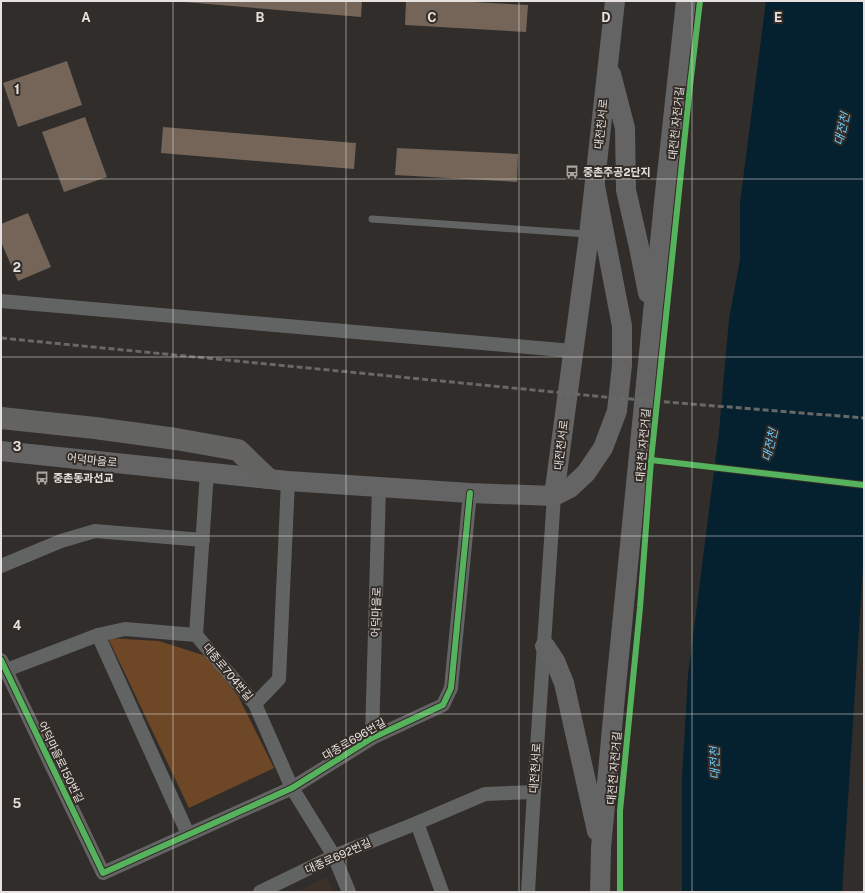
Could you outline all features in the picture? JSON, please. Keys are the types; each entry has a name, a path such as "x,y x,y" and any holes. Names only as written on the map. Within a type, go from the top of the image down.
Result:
{"main road":[{"name":"대전천서로","path":"554,496 590,234 615,1"},
{"path":"600,892 601,848 652,317 686,1"},
{"path":"608,62 625,128 626,190 640,247 652,317"},
{"path":"554,496 570,488 586,473 603,448 617,411 622,365 622,326 595,186"},
{"path":"1,418 95,428 176,439 238,450 267,478"},
{"name":"어덕마을로","path":"1,451 288,481 470,493 554,496"},
{"path":"545,646 555,661 564,683 601,848"}],"street":[{"path":"1,301 573,351"},
{"path":"196,635 208,472"},
{"path":"255,704 279,679 288,481"},
{"name":"어덕마을로","path":"372,738 379,487"},
{"name":"대종로696번길","path":"103,873 292,788 372,738 443,705 451,688 470,493"},
{"name":"대전천서로","path":"528,892 554,496"},
{"path":"1,566 61,541 95,531 203,540"},
{"name":"대종로704번길","path":"3,667 98,635 125,629 196,635 255,704 292,788 334,856 349,892"},
{"path":"98,635 188,834"},
{"name":"어덕마을로150번길","path":"3,667 103,873"},
{"name":"대종로692번길","path":"260,892 334,856 485,794 534,792"},
{"path":"417,823 442,892"}],"lane":[{"path":"372,219 590,234"}],"shaded area":[{"path":"108,638 159,641 206,656 238,696 274,768 189,808"},
{"path":"327,877 334,892 297,892"}],"water":[{"name":"대전천","path":"766,1 864,1 864,552 842,892 682,892 682,779 688,676 719,432 729,319 740,260 740,203"}],"building":[{"path":"184,1 362,1 361,17"},
{"path":"406,1 453,1 528,5 526,32 405,25"},
{"path":"67,61 82,105 18,127 3,83"},
{"path":"85,117 107,177 64,192 42,132"},
{"path":"163,127 356,143 354,169 161,153"},
{"path":"397,148 518,154 517,182 395,175"},
{"path":"28,213 51,267 18,281 1,242 1,224"}],"railway":[{"path":"1,338 605,397 864,418"}],"cycle path":[{"name":"대전천 자전거길","path":"620,892 620,811 640,608 651,460 700,1"},
{"name":"대전천 자전거길","path":"651,460 864,485"},
{"path":"1,660 103,873 292,788 372,738 443,705 451,688 470,493"}],"place":[{"name":"중촌주공2단지","path":"572,172"},
{"name":"중촌동과선교","path":"42,478"}]}
